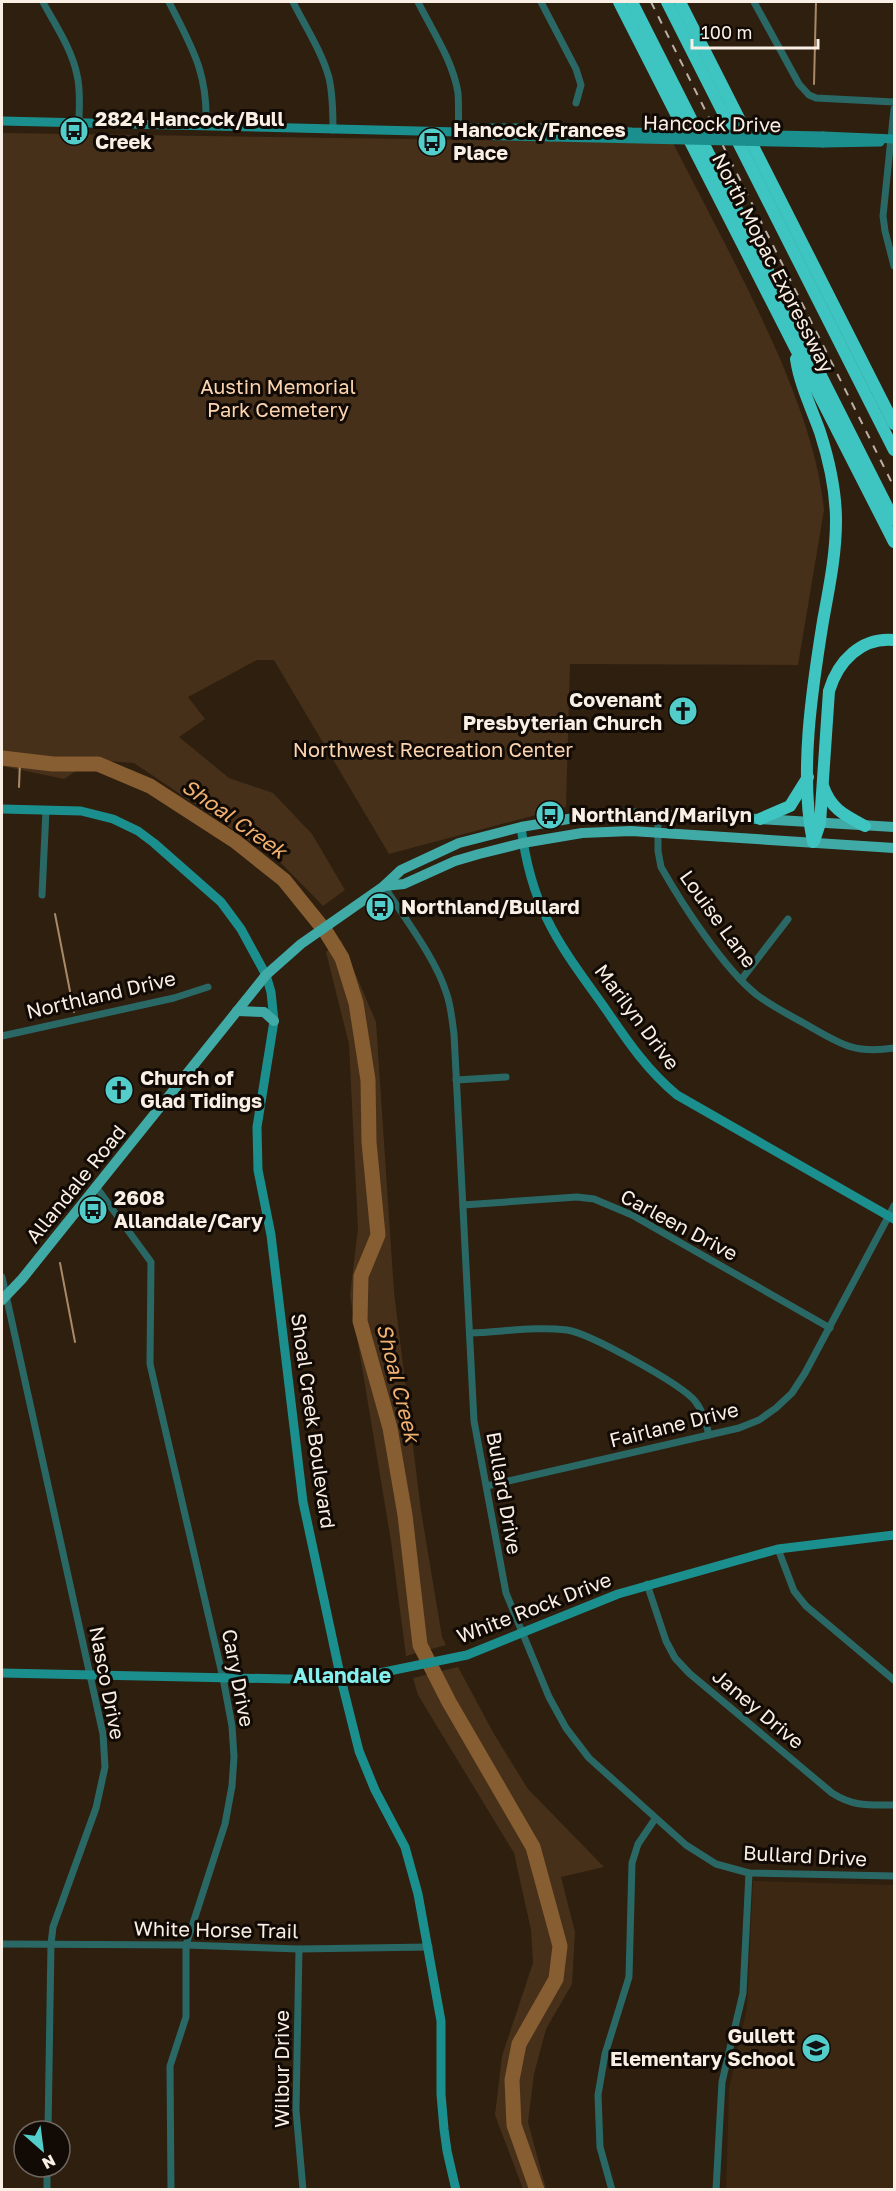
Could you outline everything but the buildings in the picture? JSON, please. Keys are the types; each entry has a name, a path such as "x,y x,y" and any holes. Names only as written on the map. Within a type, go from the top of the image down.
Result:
{"highway":[{"name":"North Mopac Expressway","path":"619,2 794,349 859,460 894,542"},
{"path":"632,2 859,460 894,520"},
{"path":"667,2 894,450"},
{"name":"North Mopac Expressway","path":"680,2 894,424"},
{"path":"794,349 800,381 820,434 831,474 836,521 834,554 815,674 808,776 814,823 813,842"},
{"path":"814,823 823,785 829,691 834,676 841,664 854,652 877,641 894,640"},
{"path":"760,819 790,806 808,776"},
{"path":"823,785 832,805 865,826"}],"main road":[{"path":"266,975 301,944 384,886 401,870 459,843 521,827 591,815 658,814 894,827"},
{"path":"384,886 404,884 455,861 523,843 582,833 657,832 894,848"},
{"name":"Allandale Road","path":"4,1298 97,1188 266,975"},
{"path":"237,1011 264,1012 274,1021"}],"street":[{"path":"43,2 72,58 77,74 80,91 79,122"},
{"path":"169,2 201,69 205,86 206,126"},
{"path":"293,2 328,76 333,130"},
{"path":"418,2 450,64 458,93 459,132"},
{"path":"541,2 579,77 581,85 576,103"},
{"path":"754,2 799,84 808,95 823,99 894,102"},
{"path":"894,109 893,139 883,216 894,266"},
{"name":"Hancock Drive","path":"2,121 459,132 469,135 551,133 878,143 893,139"},
{"name":"Shoal Creek Boulevard","path":"2,809 81,811 112,819 138,831 221,902 241,928 266,975 271,992 274,1021 257,1127 258,1170 271,1235 303,1502 341,1679 365,1771 393,1822 413,1871 441,2021 441,2094 444,2129 456,2190"},
{"path":"42,895 46,810"},
{"name":"Louise Lane","path":"658,814 657,832 661,867 718,952 741,980 775,1007 837,1042 856,1049 874,1051 894,1048"},
{"name":"Marilyn Drive","path":"521,827 534,886 546,919 640,1059 658,1080 677,1095 892,1218"},
{"name":"Bullard Drive","path":"384,886 436,969 446,991 454,1034 474,1421 506,1593 549,1697 566,1728 589,1758 655,1820 686,1845 716,1864 749,1874 894,1876"},
{"path":"741,980 788,919"},
{"name":"Northland Drive","path":"2,1036 174,998 208,987"},
{"path":"456,1080 506,1077"},
{"name":"Cary Drive","path":"97,1188 151,1262 150,1364 223,1678 232,1726 234,1757 232,1786 225,1824 186,1945 186,2017 170,2066 171,2190"},
{"name":"Carleen Drive","path":"463,1205 577,1197 594,1199 632,1215 830,1328"},
{"name":"Fairlane Drive","path":"487,1486 709,1435 759,1420 792,1393 892,1218 894,1206"},
{"name":"Nasco Drive","path":"2,1277 4,1298 103,1734 105,1767 96,1808 53,1927 48,2119"},
{"path":"470,1334 547,1329 568,1330 587,1335 684,1390 703,1413 709,1435"},
{"name":"White Rock Drive","path":"2,1673 341,1679 467,1655 647,1584 778,1549 894,1535"},
{"path":"778,1549 794,1591 806,1606 894,1680"},
{"name":"Janey Drive","path":"647,1584 666,1641 675,1658 689,1673 832,1793 846,1802 862,1805 894,1805"},
{"path":"612,2190 600,2147 598,2095 605,2054 629,1977 632,1863 638,1844 655,1820"},
{"path":"716,2190 722,2082 743,1994 749,1874"},
{"name":"White Horse Trail","path":"2,1944 186,1945 299,1949 429,1947"},
{"name":"Wilbur Drive","path":"299,1949 296,2110 303,2190"}],"shaded area":[{"name":"Gullett Elementary School","path":"753,1881 894,1885 894,2189 726,2190 729,2089 747,2008"}],"green space":[{"name":"Austin Memorial Park Cemetery","path":"2,133 673,143 769,333 802,416 818,472 824,510 798,665 570,664 566,807 389,854 274,660 257,660 188,697 205,719 179,737 229,778 273,793 312,834 345,890 323,906 278,860 134,763 93,760 64,779 2,766"},
{"path":"341,940 376,1022 394,1292 421,1511 442,1637 446,1645 406,1656 391,1541 350,1295 358,1229 349,1044 326,952"},
{"path":"458,1667 494,1734 528,1789 604,1867 561,1877 575,1932 572,1984 546,2029 534,2074 528,2122 546,2189 523,2189 495,2115 502,2056 533,1963 531,1930 514,1853 418,1695 413,1678"}],"waterway":[{"path":"814,84 816,2"},
{"name":"Shoal Creek","path":"2,758 53,764 98,764 150,786 235,841 284,880 326,932 342,958 356,1003 368,1080 369,1142 378,1235 361,1276 360,1321 390,1428 405,1515 420,1645 449,1702 533,1847 560,1946 556,1979 519,2044 512,2080 514,2125 537,2190"},
{"path":"19,787 20,761"},
{"path":"55,914 74,1012"},
{"path":"60,1263 75,1342"}],"railway":[{"path":"651,2 894,487"}],"place":[{"name":"2824 Hancock/Bull Creek","path":"74,131"},
{"name":"Hancock/Frances Place","path":"432,142"},
{"name":"Covenant Presbyterian Church","path":"683,711"},
{"name":"Northland/Marilyn","path":"550,815"},
{"name":"Northland/Bullard","path":"380,907"},
{"name":"Church of Glad Tidings","path":"119,1090"},
{"name":"2608 Allandale/Cary","path":"93,1210"},
{"name":"Gullett Elementary School","path":"816,2048"}],"district":[{"name":"Allandale","path":"342,1676"}],"park label":[{"name":"Northwest Recreation Center","path":"433,750"}]}
